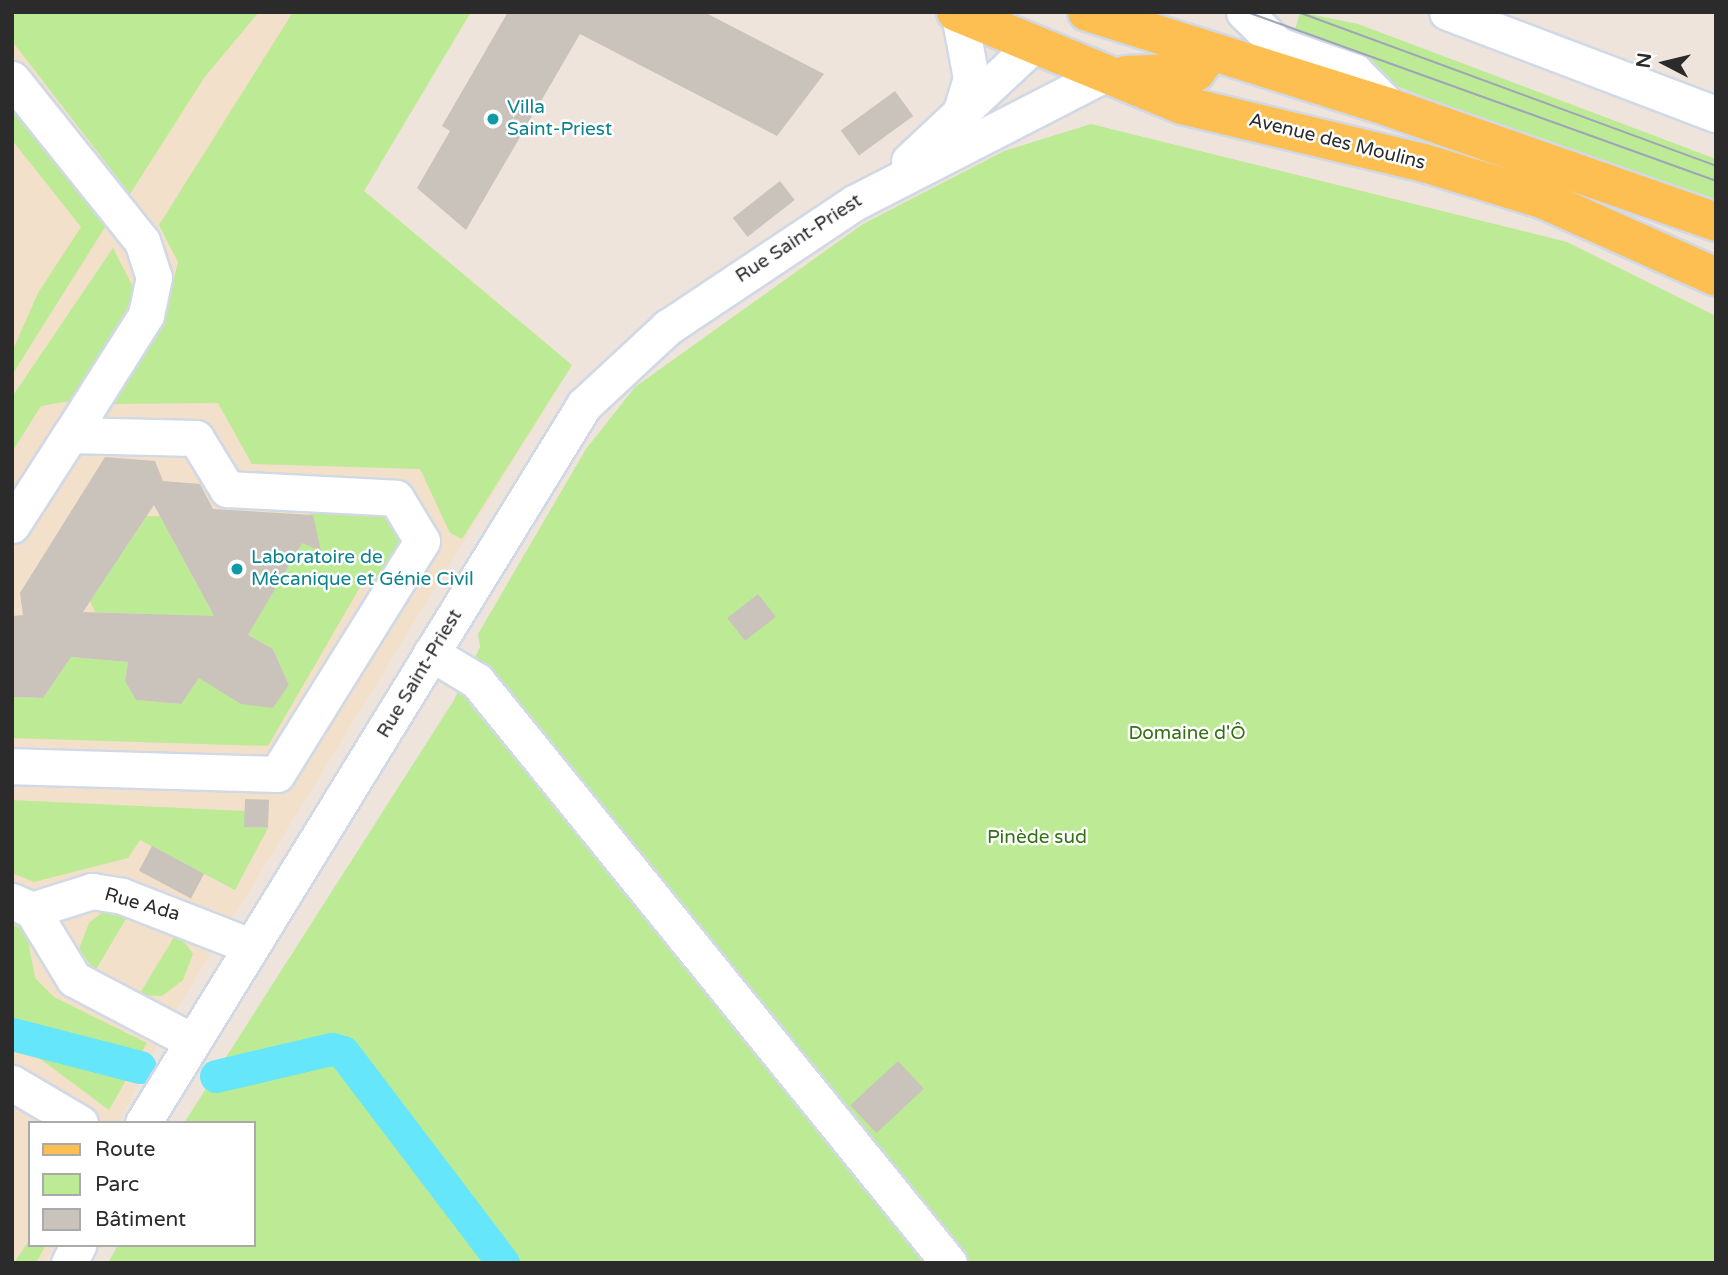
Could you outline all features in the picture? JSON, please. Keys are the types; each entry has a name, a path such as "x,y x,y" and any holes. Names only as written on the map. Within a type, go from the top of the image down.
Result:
{"main road":[{"name":"Avenue des Moulins","path":"957,13 1031,47 1182,105 1424,163 1544,200 1716,277"},
{"path":"1031,47 1051,31 1103,18 1168,25 1210,52 1391,108 1716,222"},
{"path":"1103,75 1196,72 1210,52"}],"street":[{"path":"1210,52 1243,12 1278,45 1355,72 1391,108"},
{"path":"1447,12 1716,114"},
{"path":"957,13 971,78 962,108"},
{"name":"Rue Saint-Priest","path":"890,181 962,108 1031,47"},
{"name":"Rue Saint-Priest","path":"144,1121 190,1040 584,405 668,327 890,181 1103,75"},
{"path":"12,79 142,241 154,277 146,315 12,525"},
{"path":"12,766 277,774 422,541 396,498 227,489 195,438 70,435"},
{"path":"431,653 477,681 949,1263"},
{"name":"Rue Ada","path":"190,1040 74,979 22,905 92,891 122,896 250,946"},
{"path":"12,1083 77,1121"},
{"path":"69,1263 77,1247"}],"shaded area":[{"path":"12,12 471,12 364,191 572,365 166,1027 120,1121 28,1121 28,1247 53,1247 45,1263 12,1263"}],"green space":[{"path":"12,12 259,12 204,78 130,194 12,41"},
{"path":"293,12 471,12 364,191 572,365 462,539 450,533 420,469 252,464 218,403 113,404 167,308 178,262 159,225"},
{"path":"1300,12 1358,24 1716,159 1716,210 1291,45"},
{"path":"12,105 107,224 12,375 12,352 38,293 81,227 12,140"},
{"name":"Domaine d'Ô","path":"1091,124 1567,242 1716,316 1716,1263 108,1263 117,1247 256,1247 256,1121 185,1121 454,700 480,647 478,634 586,449 635,387 863,224 1004,151"},
{"path":"113,248 136,293 76,400 41,406 12,452 12,397"},
{"path":"314,508 387,509 403,547 378,580 363,582 268,746 12,738 12,697 43,698 71,657 128,662 125,681 136,700 180,704 193,687 196,664 273,708 289,685 273,649 248,635"},
{"path":"147,516 160,516 223,633 199,616 95,612 90,601"},
{"path":"12,800 245,811 245,827 268,828 235,890 140,840 128,858 34,882 12,873"},
{"path":"109,907 133,907 95,971 79,949 89,923"},
{"path":"12,924 26,930 35,978 54,997 147,1043 109,1110 12,1038"},
{"path":"177,932 193,954 183,980 162,996 139,995"},
{"path":"28,1242 28,1247 45,1247 36,1263 14,1263"}],"building":[{"name":"Villa Saint-Priest","path":"508,12 704,12 824,74 777,136 580,34 466,230 417,188 450,131 442,126"},
{"path":"895,91 913,116 859,155 841,130"},
{"path":"780,181 795,200 747,237 733,218"},
{"name":"Laboratoire de Mécanique et Génie Civil","path":"105,457 155,461 163,481 200,484 213,509 313,515 321,551 302,543 248,635 273,649 289,685 273,708 241,704 199,678 181,704 136,700 125,681 128,662 71,657 43,698 12,697 12,616 23,615 20,593","holes":["154,505 214,616 83,612"]},
{"path":"758,594 776,617 745,641 727,618"},
{"path":"245,799 269,800 268,828 244,827"},
{"path":"152,846 204,874 191,898 139,871"},
{"path":"898,1061 924,1089 876,1133 850,1105"}],"waterway":[{"path":"12,1034 140,1067"},
{"path":"216,1076 331,1049 343,1052 503,1263"}],"tram line":[{"path":"1247,12 1716,181"},
{"path":"1298,12 1716,166"}],"place":[{"name":"Villa Saint-Priest","path":"493,119"},
{"name":"Laboratoire de Mécanique et Génie Civil","path":"237,569"}],"park label":[{"name":"Pinède sud","path":"1037,838"}]}
